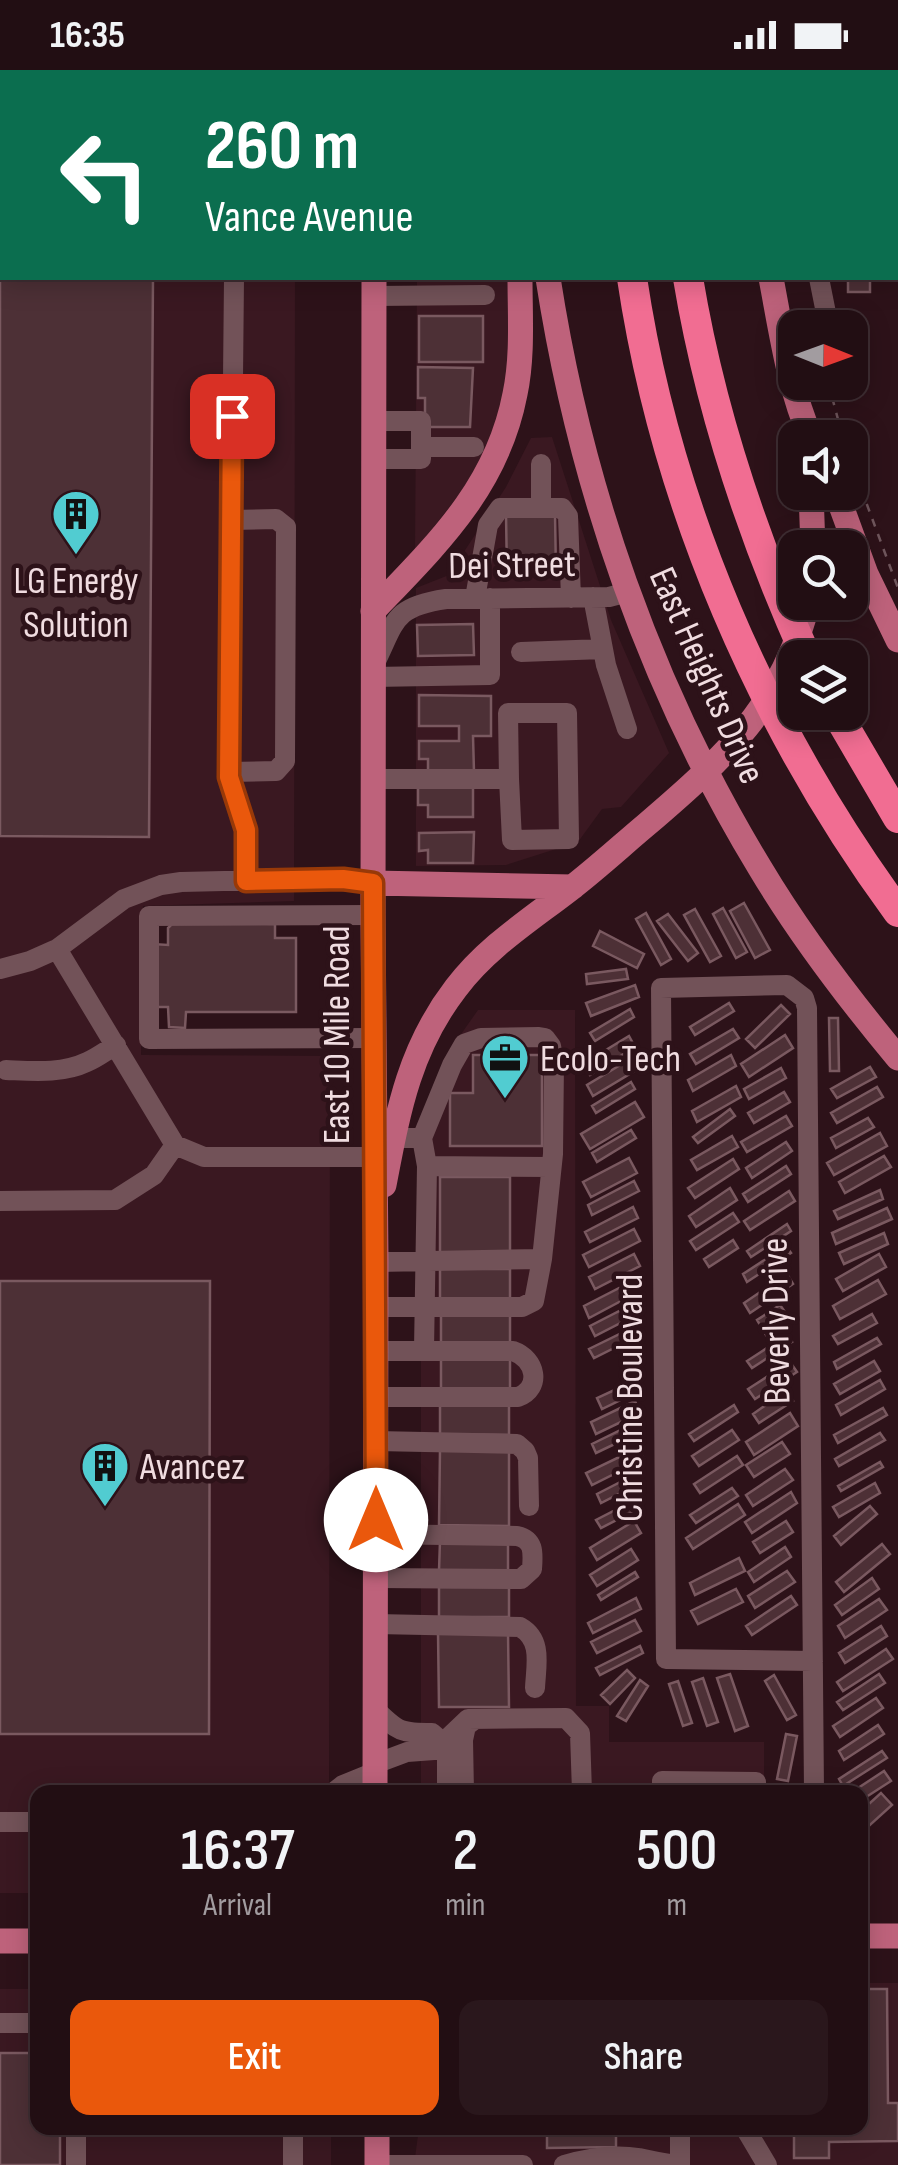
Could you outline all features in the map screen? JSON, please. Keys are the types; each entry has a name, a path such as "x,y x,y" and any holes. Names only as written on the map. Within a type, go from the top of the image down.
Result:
{"highway":[{"path":"632,280 670,451 692,520 736,631 814,785 898,912"},
{"path":"688,280 714,405 751,521 799,640"},
{"path":"847,730 898,818"}],"main road":[{"path":"373,611 460,518 498,450 519,369 520,280"},
{"name":"East Heights Drive","path":"548,280 578,436 628,592 661,676 706,772 760,868 859,1011 898,1058"},
{"path":"772,280 804,420"},
{"name":"East 10 Mile Road","path":"374,287 372,915 373,1038 380,1144"},
{"path":"843,510 866,574 898,640"},
{"path":"375,1776 376,1230 380,1144 428,1030 448,997 501,940 573,886 706,772 742,734 779,680 803,620"},
{"path":"373,883 573,886"},
{"path":"868,1936 898,1936"},
{"path":"0,1941 30,1942"},
{"path":"377,2135 377,2165"}],"street":[{"path":"234,280 229,772 246,830 246,881"},
{"path":"819,280 825,310"},
{"path":"374,287 484,295"},
{"path":"374,420 421,421 421,453"},
{"path":"374,459 474,447"},
{"path":"541,464 541,508"},
{"path":"373,672 490,675 482,598 488,526 500,508 562,508 568,516 571,598"},
{"path":"229,772 276,771 285,761 286,526 276,520 231,520"},
{"name":"Dei Street","path":"373,672 396,621 414,605 446,599 594,598 628,592"},
{"path":"594,598 602,649 628,728"},
{"path":"521,652 602,649"},
{"path":"508,712 568,712 569,839 512,840 509,779 508,712"},
{"path":"372,779 509,779"},
{"path":"0,969 57,949 107,910 145,890 180,882 343,879 373,883"},
{"path":"372,915 149,916 148,1038 373,1038"},
{"path":"57,949 174,1144 204,1157 422,1138"},
{"name":"Beverly Drive","path":"661,988 787,985 804,998 807,1008 814,1785"},
{"name":"Christine Boulevard","path":"661,988 666,1659 812,1661"},
{"path":"376,1307 426,1307 529,1306 534,1301 552,1167 554,1062 545,1038 481,1038 464,1044 422,1138 428,1166 426,1307 424,1350"},
{"path":"6,1070 72,1067 116,1045"},
{"path":"0,1201 115,1200 154,1174 174,1144"},
{"path":"428,1166 552,1167"},
{"path":"376,1262 542,1259"},
{"path":"376,1351 520,1352 530,1360 532,1368 532,1384 525,1396 376,1397"},
{"path":"376,1441 517,1444 528,1458 529,1506"},
{"path":"376,1534 516,1536 527,1540 533,1549 532,1569 521,1579 376,1578"},
{"path":"376,1624 525,1629 536,1648 535,1688"},
{"path":"376,1710 405,1733 432,1733 443,1740"},
{"path":"346,1785 375,1776 407,1752 434,1750 468,1718 566,1718 580,1733 582,1785"},
{"path":"464,1785 463,1740 466,1726 476,1719"},
{"path":"443,1740 446,1785"},
{"path":"662,1785 756,1785"},
{"path":"0,1822 30,1822"},
{"path":"0,2023 30,2023"},
{"path":"76,2135 76,2165"},
{"path":"293,2135 293,2165"},
{"path":"564,2165 588,2158 638,2158 680,2165 680,2135"},
{"path":"749,2135 768,2165"},
{"path":"377,2165 523,2165"}],"path":[{"path":"868,507 898,588"}],"shaded area":[{"path":"0,280 295,280 294,901 143,906 141,1055 330,1056 329,1785 30,1785 30,1893 0,1893"},
{"path":"417,280 511,280 509,358 502,402 488,446 473,477 415,551"},
{"path":"552,437 611,620 669,753 621,807 602,809 578,842 506,865 416,866 416,588 449,575 506,487 531,438"},
{"path":"478,1010 575,1010 576,1706 609,1706 609,1742 764,1742 764,1785 421,1785 421,1124 452,1047"},
{"path":"868,1983 898,1983 898,2165 414,2165 418,2135 868,2135"},
{"path":"0,1989 30,1989 30,2135 331,2135 331,2165 0,2165"}],"building":[{"name":"LG Energy Solution","path":"0,280 153,280 149,837 0,836"},
{"path":"848,280 870,280 870,292 848,292"},
{"path":"419,316 483,316 483,362 419,362"},
{"path":"418,367 473,368 470,427 425,427 425,398 418,398"},
{"path":"506,514 555,514 556,574 507,575"},
{"path":"473,624 474,655 418,656 417,625"},
{"path":"419,695 491,696 491,736 473,736 474,772 428,772 428,759 419,759 419,741 459,741 459,726 419,726"},
{"path":"418,787 473,787 473,817 428,817 428,805 418,805"},
{"path":"474,832 473,863 428,863 428,850 419,851 419,833"},
{"path":"744,903 770,950 755,958 730,911"},
{"path":"723,908 747,952 736,958 713,914"},
{"path":"695,909 721,956 710,962 684,915"},
{"path":"646,913 671,959 661,965 636,919"},
{"path":"668,914 698,953 688,961 657,921"},
{"path":"174,922 275,924 275,938 296,938 296,1012 186,1012 185,1028 169,1027 168,1007 153,1007 153,944 168,945 168,928"},
{"path":"600,931 644,954 637,968 593,946"},
{"path":"626,969 628,979 587,984 586,974"},
{"path":"635,985 639,997 591,1016 586,1003"},
{"path":"729,1003 734,1011 695,1035 690,1027"},
{"path":"781,1005 790,1014 755,1048 746,1039"},
{"path":"630,1009 634,1017 595,1041 590,1033"},
{"path":"829,1018 838,1018 839,1071 830,1071"},
{"path":"733,1029 739,1038 696,1064 690,1054"},
{"path":"785,1035 793,1048 749,1077 741,1064"},
{"path":"629,1036 635,1047 590,1075 583,1064"},
{"path":"473,1055 542,1055 542,1146 450,1146 450,1093 473,1093"},
{"path":"731,1055 736,1066 693,1091 688,1080"},
{"path":"632,1058 638,1069 593,1096 587,1085"},
{"path":"870,1067 876,1077 837,1098 831,1089"},
{"path":"781,1068 786,1078 749,1099 744,1089"},
{"path":"631,1082 635,1089 596,1113 592,1106"},
{"path":"736,1086 741,1097 697,1122 692,1111"},
{"path":"877,1087 883,1097 837,1123 831,1113"},
{"path":"784,1092 790,1102 754,1123 748,1113"},
{"path":"635,1102 644,1117 590,1149 581,1134"},
{"path":"730,1109 735,1116 698,1143 693,1137"},
{"path":"786,1116 792,1126 747,1152 741,1142"},
{"path":"868,1118 874,1127 836,1148 831,1138"},
{"path":"631,1130 636,1138 597,1162 592,1153"},
{"path":"880,1133 887,1146 834,1175 827,1163"},
{"path":"732,1136 738,1147 697,1170 691,1160"},
{"path":"786,1142 792,1151 752,1178 746,1168"},
{"path":"884,1156 891,1167 845,1193 839,1182"},
{"path":"629,1158 637,1173 591,1197 583,1182"},
{"path":"733,1159 739,1169 695,1198 688,1188"},
{"path":"786,1166 791,1174 748,1202 743,1194"},
{"path":"440,1177 510,1177 510,1253 440,1253"},
{"path":"634,1181 639,1191 592,1215 588,1205"},
{"path":"730,1188 737,1200 696,1227 689,1216"},
{"path":"880,1190 883,1199 838,1219 834,1211"},
{"path":"789,1191 795,1201 750,1230 744,1221"},
{"path":"633,1207 638,1218 590,1242 585,1232"},
{"path":"887,1208 892,1219 836,1244 832,1233"},
{"path":"733,1213 739,1222 696,1250 690,1241"},
{"path":"787,1224 791,1231 751,1257 747,1251"},
{"path":"634,1229 640,1241 589,1267 583,1255"},
{"path":"884,1233 888,1244 844,1264 839,1253"},
{"path":"733,1240 738,1248 709,1267 704,1259"},
{"path":"786,1246 791,1253 747,1282 743,1274"},
{"path":"634,1254 640,1266 595,1289 589,1277"},
{"path":"879,1254 886,1267 843,1291 836,1279"},
{"path":"440,1269 510,1269 510,1299 440,1299"},
{"path":"787,1274 793,1284 750,1313 744,1303"},
{"path":"878,1280 886,1294 840,1319 833,1306"},
{"name":"Avancez","path":"0,1281 210,1281 209,1734 0,1734"},
{"path":"631,1282 636,1293 589,1318 584,1306"},
{"path":"633,1304 638,1314 595,1336 590,1326"},
{"path":"780,1305 790,1319 766,1335 757,1320"},
{"path":"441,1313 510,1313 510,1343 441,1343"},
{"path":"872,1314 877,1323 838,1344 833,1336"},
{"path":"632,1328 636,1337 594,1358 589,1349"},
{"path":"787,1335 792,1342 752,1368 747,1361"},
{"path":"877,1338 881,1344 837,1369 834,1362"},
{"path":"441,1359 510,1359 510,1389 441,1389"},
{"path":"874,1361 880,1371 840,1394 834,1384"},
{"path":"790,1362 797,1372 755,1399 748,1389"},
{"path":"880,1380 885,1389 841,1415 836,1405"},
{"path":"634,1381 639,1391 602,1409 597,1398"},
{"path":"786,1391 793,1401 759,1423 753,1414"},
{"path":"635,1401 640,1413 596,1434 591,1422"},
{"path":"440,1405 509,1405 509,1435 440,1434"},
{"path":"734,1405 738,1412 694,1441 689,1434"},
{"path":"883,1408 887,1415 838,1443 834,1435"},
{"path":"790,1413 798,1426 754,1455 746,1442"},
{"path":"633,1424 638,1433 596,1453 592,1444"},
{"path":"732,1430 739,1440 699,1466 692,1456"},
{"path":"880,1433 885,1440 839,1466 835,1459"},
{"path":"782,1442 790,1454 754,1477 746,1465"},
{"path":"638,1448 644,1459 592,1485 586,1473"},
{"path":"440,1450 509,1450 509,1526 439,1525"},
{"path":"737,1456 743,1465 700,1493 694,1484"},
{"path":"880,1462 883,1467 841,1491 838,1486"},
{"path":"785,1469 793,1480 753,1506 746,1495"},
{"path":"638,1473 642,1482 601,1503 597,1494"},
{"path":"875,1483 880,1493 839,1517 833,1507"},
{"path":"732,1488 738,1496 696,1523 690,1515"},
{"path":"791,1492 797,1503 752,1533 745,1522"},
{"path":"637,1499 642,1507 601,1528 596,1520"},
{"path":"738,1504 745,1515 693,1549 686,1538"},
{"path":"870,1506 877,1514 841,1545 834,1536"},
{"path":"634,1521 641,1533 597,1560 590,1548"},
{"path":"786,1521 793,1532 760,1553 753,1542"},
{"path":"440,1541 508,1541 508,1571 439,1571"},
{"path":"882,1544 890,1554 844,1592 836,1582"},
{"path":"785,1547 791,1557 754,1582 748,1572"},
{"path":"631,1549 638,1560 597,1586 590,1575"},
{"path":"739,1558 745,1571 695,1595 690,1583"},
{"path":"787,1571 795,1582 755,1608 748,1596"},
{"path":"635,1572 638,1577 601,1600 598,1595"},
{"path":"872,1578 879,1589 842,1615 835,1605"},
{"path":"439,1587 509,1587 509,1617 439,1617"},
{"path":"736,1589 743,1602 698,1624 691,1611"},
{"path":"791,1596 797,1605 752,1635 746,1626"},
{"path":"636,1598 641,1609 593,1633 588,1623"},
{"path":"879,1599 887,1610 845,1638 838,1626"},
{"path":"635,1620 641,1631 597,1653 591,1642"},
{"path":"881,1626 887,1636 845,1663 839,1653"},
{"path":"438,1632 508,1632 509,1707 439,1707"},
{"path":"640,1646 643,1653 600,1675 596,1668"},
{"path":"886,1649 893,1659 843,1691 837,1682"},
{"path":"627,1670 635,1678 610,1704 601,1695"},
{"path":"730,1674 748,1726 735,1731 717,1678"},
{"path":"879,1674 885,1683 843,1710 837,1702"},
{"path":"774,1675 796,1715 787,1720 765,1681"},
{"path":"703,1678 718,1722 707,1726 692,1682"},
{"path":"640,1680 648,1686 626,1721 617,1716"},
{"path":"678,1681 692,1723 683,1726 669,1684"},
{"path":"876,1698 883,1708 840,1737 833,1726"},
{"path":"878,1725 884,1734 844,1760 839,1751"},
{"path":"786,1734 797,1736 788,1781 777,1779"},
{"path":"882,1751 887,1758 845,1785 839,1779"},
{"path":"884,1771 891,1781 868,1796 868,1785 863,1785"},
{"path":"881,1793 892,1805 868,1827 868,1805"},
{"path":"868,1989 887,1989 888,2103 898,2103 898,2141 829,2142 829,2158 794,2158 794,2135 868,2135"},
{"path":"0,2053 30,2053 30,2135 60,2135 60,2165 0,2165"},
{"path":"547,2135 616,2135 616,2147 547,2148"}],"place":[{"name":"LG Energy Solution","path":"76,556"},
{"name":"Ecolo-Tech","path":"505,1100"},
{"name":"Avancez","path":"105,1508"}],"route":[{"path":"232,416 229,777 246,830 246,881 343,879 373,883 376,1520"}]}
